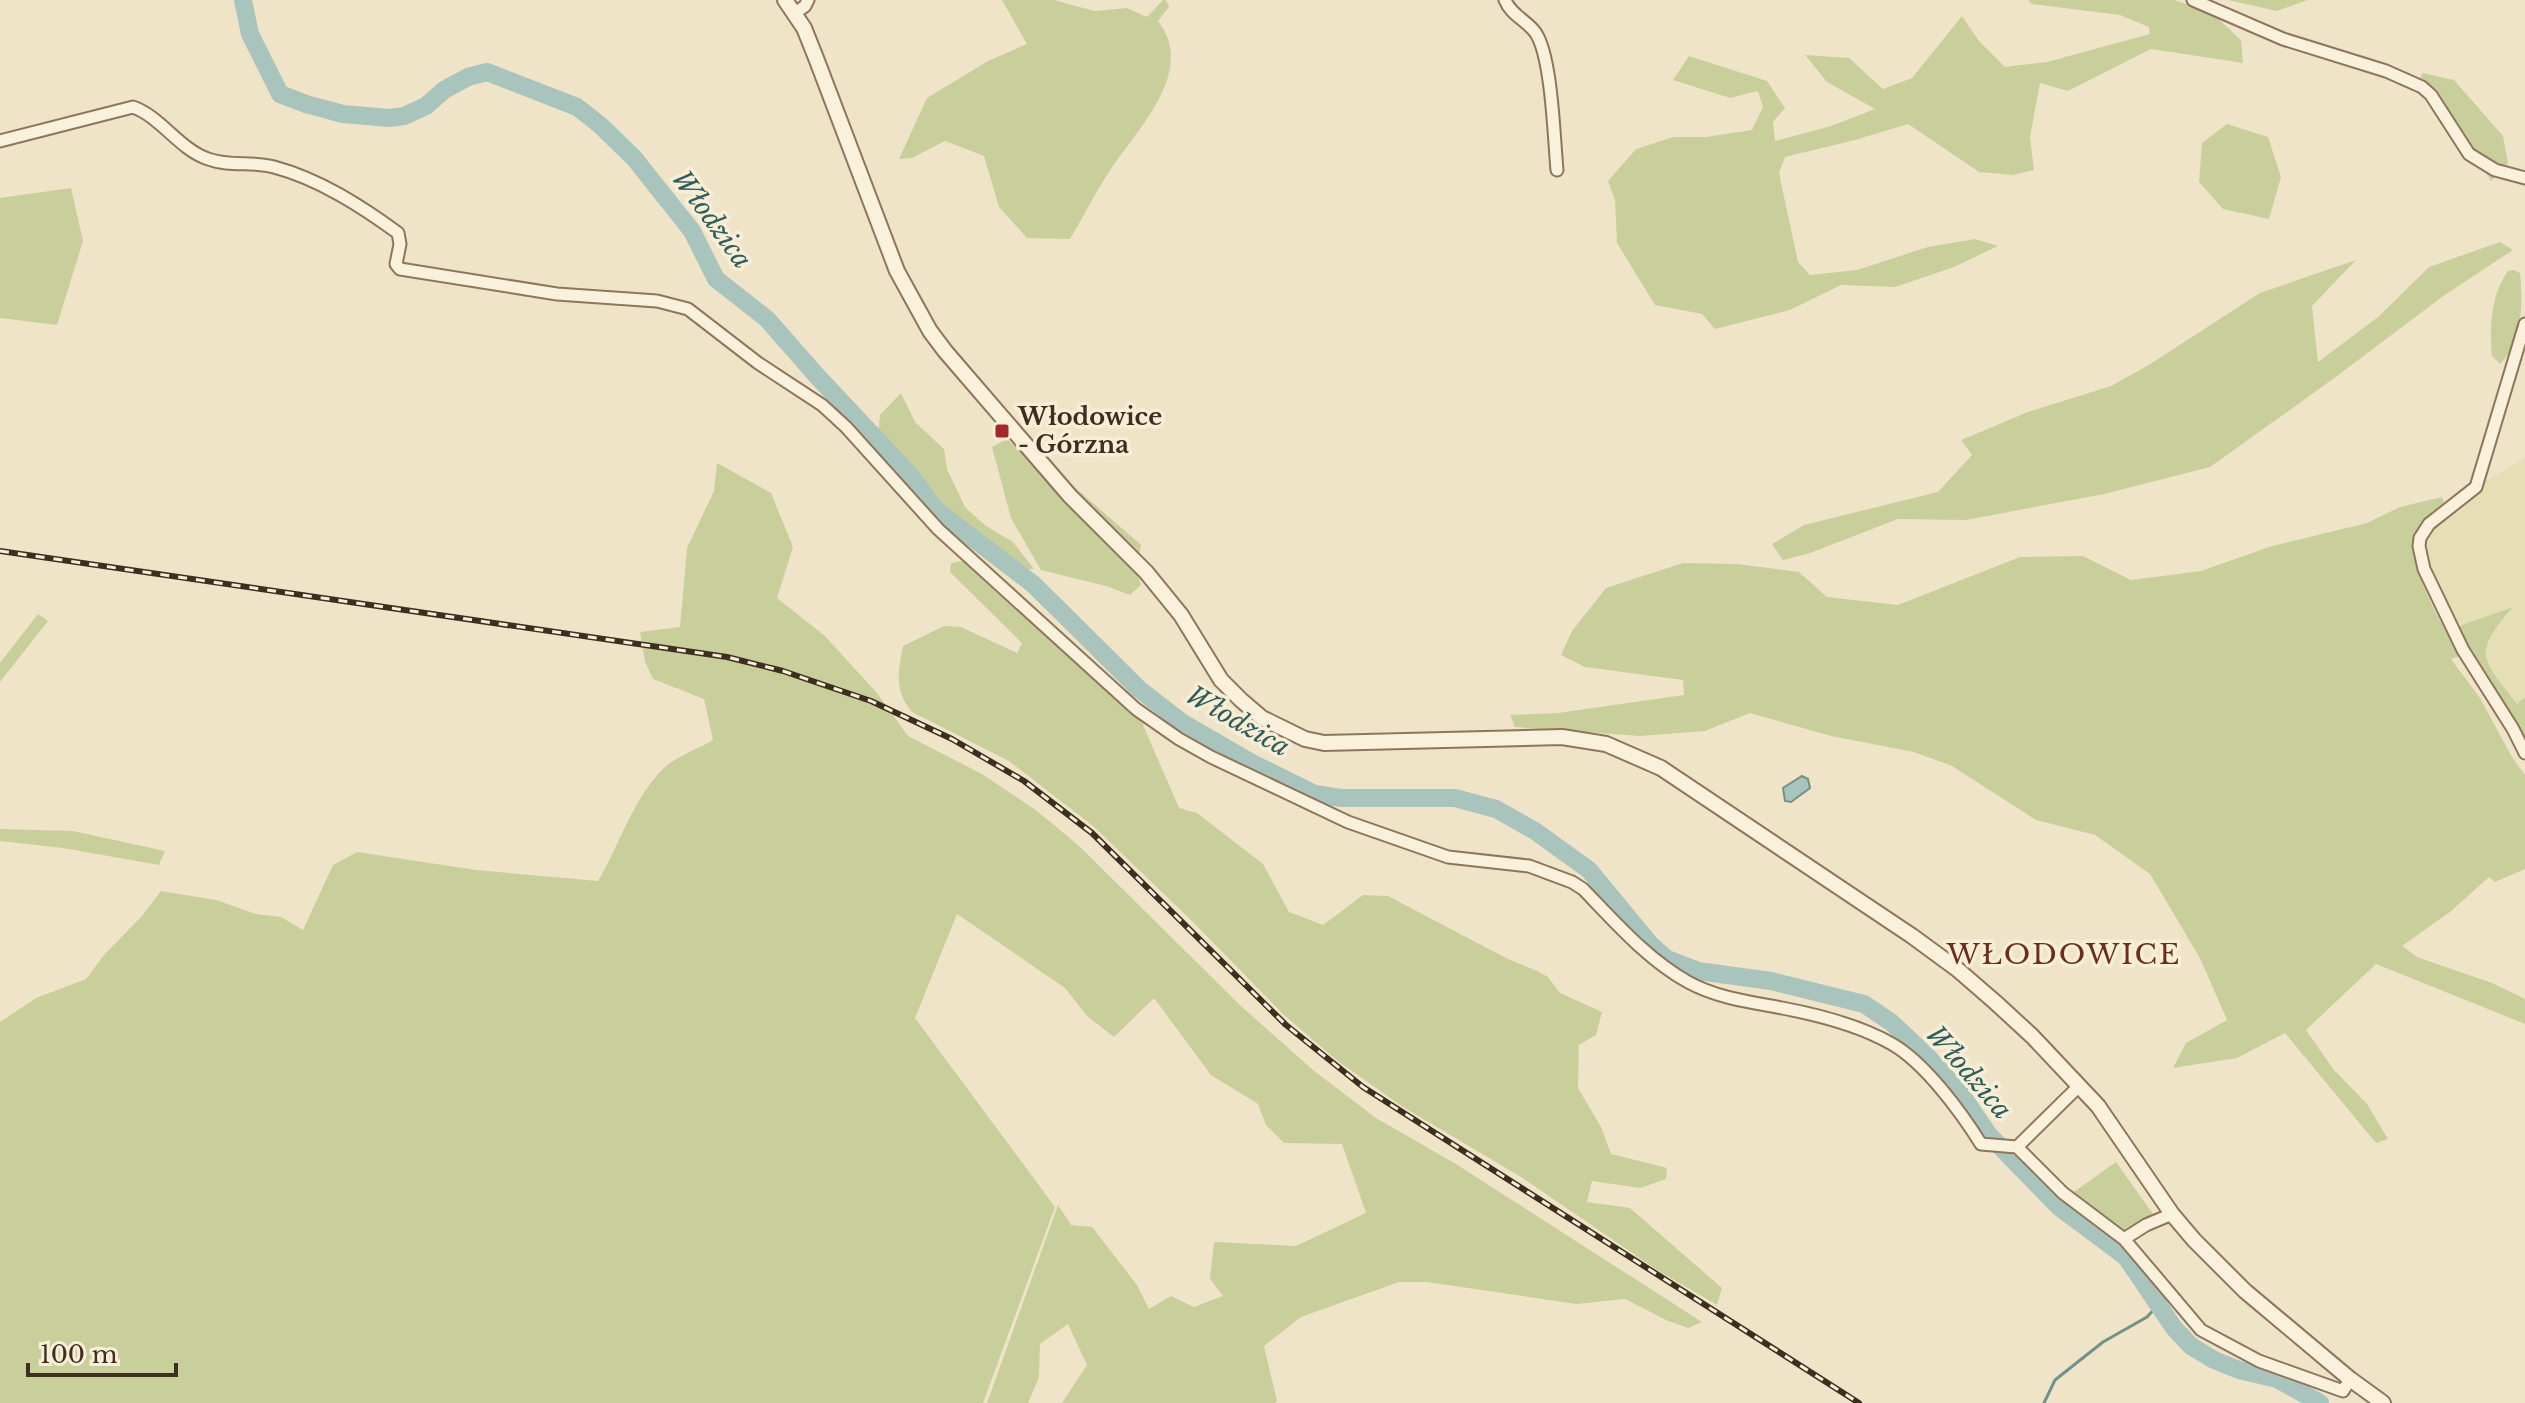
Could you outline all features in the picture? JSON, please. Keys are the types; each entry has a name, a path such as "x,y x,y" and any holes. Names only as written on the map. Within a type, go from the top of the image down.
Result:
{"street":[{"path":"785,0 795,13 816,58 897,271 930,331 964,375 1070,496 1146,572 1181,615 1221,680 1262,718 1305,739 1324,743 1562,737 1605,743 1642,758 1839,886 1957,969 2032,1036 2080,1085 2111,1124 2172,1214 2245,1291 2383,1403"},
{"path":"795,13 808,0"},
{"path":"1505,0 1515,15 1536,33 1544,57 1557,170"},
{"path":"2193,0 2283,39 2386,71 2422,87 2431,95 2469,154 2495,170 2525,178"},
{"path":"0,141 133,107 145,112 172,136 206,159 236,166 271,166 308,179 366,210 398,233 400,244 396,264 400,269 557,294 657,301 688,309 758,363 822,405 846,427 938,529 1136,709 1179,739 1348,822 1448,857 1529,866 1572,882 1583,889 1655,960 1688,982 1734,1000 1793,1010 1845,1024 1892,1044 1952,1100 1981,1144 2013,1147 2063,1193 2124,1239 2201,1330 2259,1361 2343,1391 2350,1379"},
{"path":"2525,324 2476,487 2429,524 2420,538 2419,546 2424,569 2458,642 2525,753"},
{"path":"2013,1147 2080,1085"},
{"path":"2124,1239 2172,1214"}],"shaded area":[{"path":"2525,458 2525,697 2517,705 2487,665 2486,643 2512,608 2457,627 2425,551 2426,535 2480,492 2484,482"}],"green space":[{"path":"1002,0 1054,0 1094,11 1127,8 1147,17 1163,0 1169,7 1158,21 1168,40 1171,59 1159,98 1106,177 1070,239 1027,238 999,207 984,156 945,141 912,158 899,159 927,98 988,61 1027,44"},
{"path":"2028,0 2174,0 2211,12 2241,40 2243,63 2151,49 2068,91 2040,83 2030,137 2034,170 2013,175 1979,172 1908,124 1785,157 1779,173 1798,262 1810,275 1857,270 1928,247 1975,239 1998,246 1954,267 1895,287 1841,285 1790,310 1715,329 1702,314 1655,305 1617,243 1615,200 1608,181 1636,149 1673,137 1706,137 1752,130 1763,107 1758,91 1730,98 1673,80 1689,56 1767,81 1785,108 1773,122 1775,141 1831,126 1875,109 1827,82 1805,55 1849,58 1883,89 1912,78 1962,16 1979,41 2005,67 2047,62 2150,34 2149,27 2120,15 2032,4"},
{"path":"2228,0 2308,0 2277,11"},
{"path":"2423,73 2454,80 2503,136 2508,163 2491,181 2436,89 2420,78"},
{"path":"2227,124 2268,137 2281,177 2269,219 2223,209 2199,182 2202,143"},
{"path":"71,188 83,241 57,325 0,318 0,198"},
{"path":"2500,242 2513,250 2442,297 2210,467 2104,494 1966,520 1898,519 1810,553 1783,560 1772,544 1804,525 1938,492 1972,455 1961,440 2028,412 2111,386 2260,293 2356,260 2312,306 2318,362 2378,317 2429,267"},
{"path":"2508,271 2520,273 2520,321 2513,344 2500,364 2492,356 2492,312 2502,280"},
{"path":"901,393 915,422 944,449 947,469 965,507 986,526 1013,542 1034,569 1025,569 988,542 920,501 877,450 880,415"},
{"path":"1007,439 1034,465 1063,477 1141,545 1136,569 1141,585 1130,595 1041,570 1011,518 992,447"},
{"path":"717,463 771,493 793,547 777,598 825,636 877,693 908,736 982,774 1037,811 1077,844 1241,1006 1313,1070 1376,1118 1456,1164 1702,1322 1688,1328 1625,1299 1576,1304 1427,1282 1399,1282 1301,1317 1264,1346 1275,1403 1062,1403 1087,1365 1068,1324 1040,1344 1039,1377 1028,1403 987,1403 1058,1205 1071,1225 1092,1227 1137,1285 1149,1309 1171,1296 1194,1307 1223,1296 1210,1279 1214,1242 1296,1246 1366,1213 1342,1144 1284,1143 1266,1125 1258,1104 1211,1075 1154,998 1114,1037 1087,1016 1065,988 957,914 915,1018 1055,1207 983,1403 0,1403 0,1022 36,998 86,979 161,891 216,900 256,914 281,917 303,930 333,865 357,852 476,870 598,881 635,807 653,780 675,760 713,740 704,699 653,679 645,662 640,632 680,627 687,548 714,491"},
{"path":"2442,497 2446,507 2423,524 2414,538 2416,565 2429,598 2460,656 2451,659 2480,698 2525,775 2525,869 2495,882 2489,877 2450,912 2402,946 2417,957 2492,983 2525,999 2525,1024 2376,964 2306,1030 2334,1070 2367,1104 2388,1139 2376,1143 2285,1033 2237,1058 2173,1068 2186,1043 2227,1020 2200,958 2150,874 2095,835 2036,820 1952,766 1914,752 1831,736 1750,713 1705,731 1640,736 1515,727 1510,715 1558,713 1684,695 1683,680 1585,667 1561,655 1572,631 1606,588 1683,563 1737,564 1799,572 1827,597 1898,605 2020,557 2083,556 2131,580 2201,571 2269,547 2367,523 2400,507"},
{"path":"963,561 1140,718 1179,808 1197,813 1263,864 1289,912 1323,925 1363,895 1388,896 1537,971 1548,977 1560,993 1602,1012 1596,1035 1579,1045 1578,1088 1601,1127 1611,1154 1667,1168 1666,1179 1640,1188 1592,1181 1587,1202 1630,1208 1722,1288 1717,1305 1657,1270 1521,1177 1403,1107 1339,1062 1284,1015 1093,826 1009,761 912,712 900,688 903,646 944,626 961,627 1017,653 1022,643 950,572 951,563"},
{"path":"2513,607 2491,636 2486,656 2495,676 2517,704 2525,697 2525,745 2468,652 2457,627"},
{"path":"38,614 48,621 0,682 0,663"},
{"path":"0,829 73,831 165,851 159,865 63,848 0,841"},
{"path":"2116,1162 2153,1214 2124,1230 2116,1229 2071,1194"}],"water":[{"path":"1802,776 1808,779 1810,788 1791,802 1785,801 1783,788"}],"waterway":[{"name":"Włodzica","path":"243,0 250,34 280,94 306,104 343,114 389,118 404,116 426,106 444,90 468,77 487,72 577,107 634,158 692,231 716,279 767,319 910,475 936,510 1033,584 1139,689 1183,723 1252,763 1315,794 1341,798 1455,798 1496,809 1535,831 1589,870 1650,944 1667,959 1698,971 1771,981 1864,1004 1892,1023 1927,1056 1961,1094 1989,1135 2059,1207 2126,1257 2174,1328 2191,1346 2239,1370 2277,1379 2320,1403"},
{"path":"2044,1403 2055,1380 2103,1342 2147,1317 2158,1305"}],"railway":[{"path":"0,551 727,657 783,671 871,701 952,739 1024,781 1092,833 1286,1025 1363,1087 1859,1403"}],"place":[{"name":"Włodowice - Górzna","path":"1002,431"}],"district":[{"name":"WŁODOWICE","path":"2064,954"}]}
